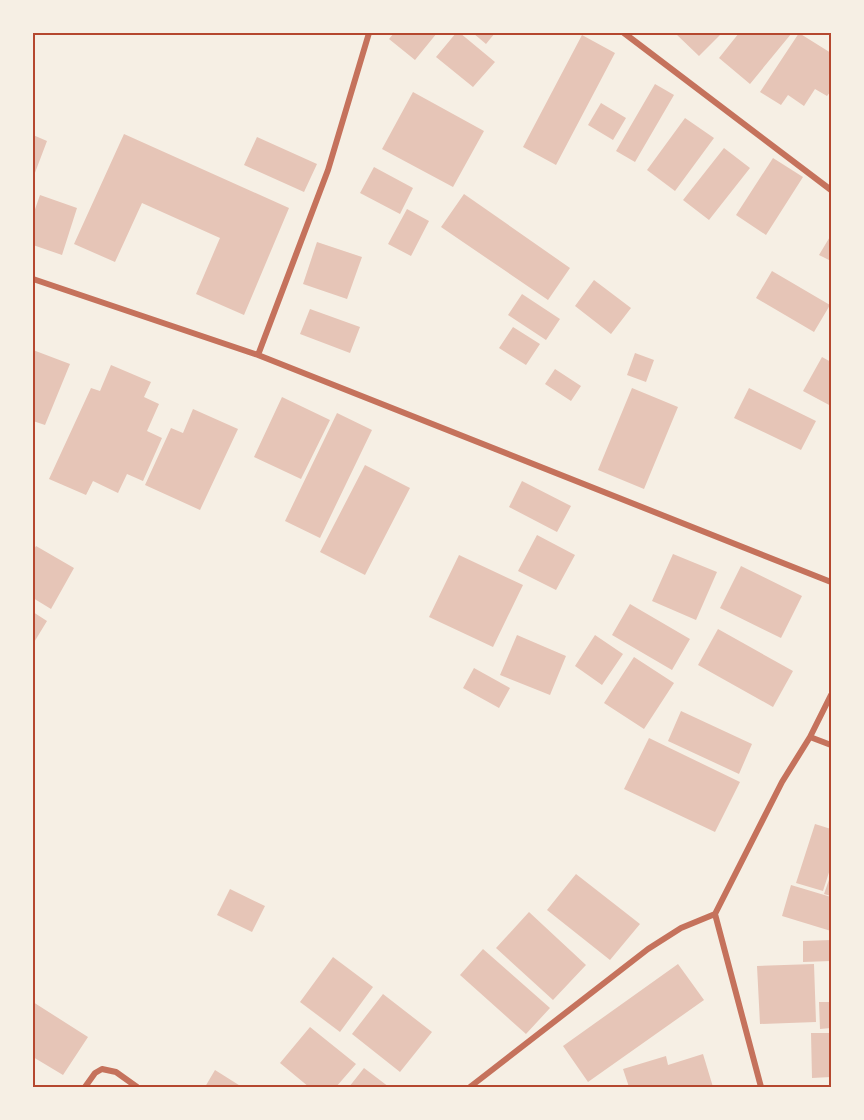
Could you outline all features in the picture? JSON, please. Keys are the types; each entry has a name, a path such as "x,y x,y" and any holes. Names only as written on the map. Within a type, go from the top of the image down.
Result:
{"street":[{"path":"258,355 328,170 369,33"},
{"path":"624,33 831,190"},
{"path":"33,279 258,355 831,582"},
{"path":"761,1087 716,914 782,782 810,737 831,695"},
{"path":"810,737 831,746"},
{"path":"470,1087 648,949 681,928 716,914"},
{"path":"85,1087 95,1073 102,1069 116,1072 137,1087"}],"building":[{"path":"394,33 437,33 415,60 389,39"},
{"path":"456,33 460,33 495,62 473,87 436,57"},
{"path":"473,33 495,33 486,44"},
{"path":"677,33 722,33 699,56"},
{"path":"739,33 791,34 750,84 719,58"},
{"path":"799,33 831,53 831,91 827,96 815,89 804,106 788,95 781,105 760,92"},
{"path":"582,35 615,53 556,165 523,147"},
{"path":"655,84 674,95 635,162 616,151"},
{"path":"413,92 484,131 453,187 382,149"},
{"path":"601,103 626,118 613,140 588,125"},
{"path":"685,118 714,138 675,191 647,170"},
{"path":"124,134 289,208 244,315 196,294 220,238 142,203 115,262 74,244"},
{"path":"33,135 47,141 33,178"},
{"path":"257,137 317,164 304,192 244,165"},
{"path":"724,148 750,168 709,220 683,200"},
{"path":"773,158 803,177 766,235 736,215"},
{"path":"374,167 413,188 400,214 360,193"},
{"path":"464,194 570,268 548,300 441,227"},
{"path":"40,195 77,208 62,255 33,245 33,215"},
{"path":"407,209 429,221 411,256 388,244"},
{"path":"831,235 831,261 819,255"},
{"path":"317,242 362,257 347,299 303,284"},
{"path":"772,271 830,305 814,332 756,298"},
{"path":"594,280 631,308 611,334 575,306"},
{"path":"522,294 560,319 546,340 508,315"},
{"path":"310,309 360,327 350,353 300,334"},
{"path":"513,327 540,344 526,365 499,348"},
{"path":"33,350 70,364 45,425 33,421"},
{"path":"635,353 654,360 646,382 627,375"},
{"path":"822,357 831,362 831,406 803,391"},
{"path":"111,365 151,382 144,397 159,404 147,431 162,438 143,481 127,474 118,493 93,481 86,495 49,479 91,388 100,391"},
{"path":"555,369 581,386 571,401 545,384"},
{"path":"632,388 678,407 644,489 598,470"},
{"path":"749,388 816,421 801,450 734,418"},
{"path":"282,397 330,420 301,479 254,457"},
{"path":"193,409 238,429 200,510 145,485 171,428 183,433"},
{"path":"337,413 372,430 320,538 285,521"},
{"path":"365,465 410,488 365,575 320,552"},
{"path":"522,481 571,506 557,532 509,507"},
{"path":"537,535 575,555 556,590 518,571"},
{"path":"36,546 74,568 51,609 33,598 33,551"},
{"path":"673,554 717,572 696,620 652,601"},
{"path":"459,555 523,585 493,647 429,617"},
{"path":"741,566 802,596 781,638 720,608"},
{"path":"630,604 690,639 672,670 612,635"},
{"path":"33,612 47,621 33,644"},
{"path":"718,629 793,671 773,707 698,665"},
{"path":"517,635 566,656 550,695 500,675"},
{"path":"595,635 623,654 602,685 575,666"},
{"path":"634,657 674,683 644,729 604,703"},
{"path":"474,668 510,688 499,708 463,688"},
{"path":"681,711 752,744 739,774 668,741"},
{"path":"649,738 740,782 715,832 624,789"},
{"path":"815,824 831,829 831,866 823,891 796,883"},
{"path":"576,874 640,924 610,960 547,910"},
{"path":"831,874 831,896 824,894"},
{"path":"791,885 831,897 831,931 782,916"},
{"path":"230,889 265,906 252,932 217,915"},
{"path":"529,912 586,965 553,1000 496,948"},
{"path":"831,940 831,961 803,962 803,941"},
{"path":"483,949 550,1008 526,1034 460,975"},
{"path":"333,957 373,987 340,1032 300,1002"},
{"path":"678,964 704,1000 588,1082 563,1046"},
{"path":"814,964 816,1022 760,1024 757,966"},
{"path":"383,994 432,1032 400,1072 352,1034"},
{"path":"33,1002 88,1037 63,1075 33,1057"},
{"path":"819,1002 831,1002 831,1028 820,1029"},
{"path":"310,1027 356,1064 336,1087 309,1087 280,1063"},
{"path":"811,1033 831,1033 831,1077 812,1078"},
{"path":"703,1054 713,1087 629,1087 623,1069 666,1056 668,1065"},
{"path":"364,1068 389,1087 349,1087"},
{"path":"215,1070 242,1087 205,1087"}]}
